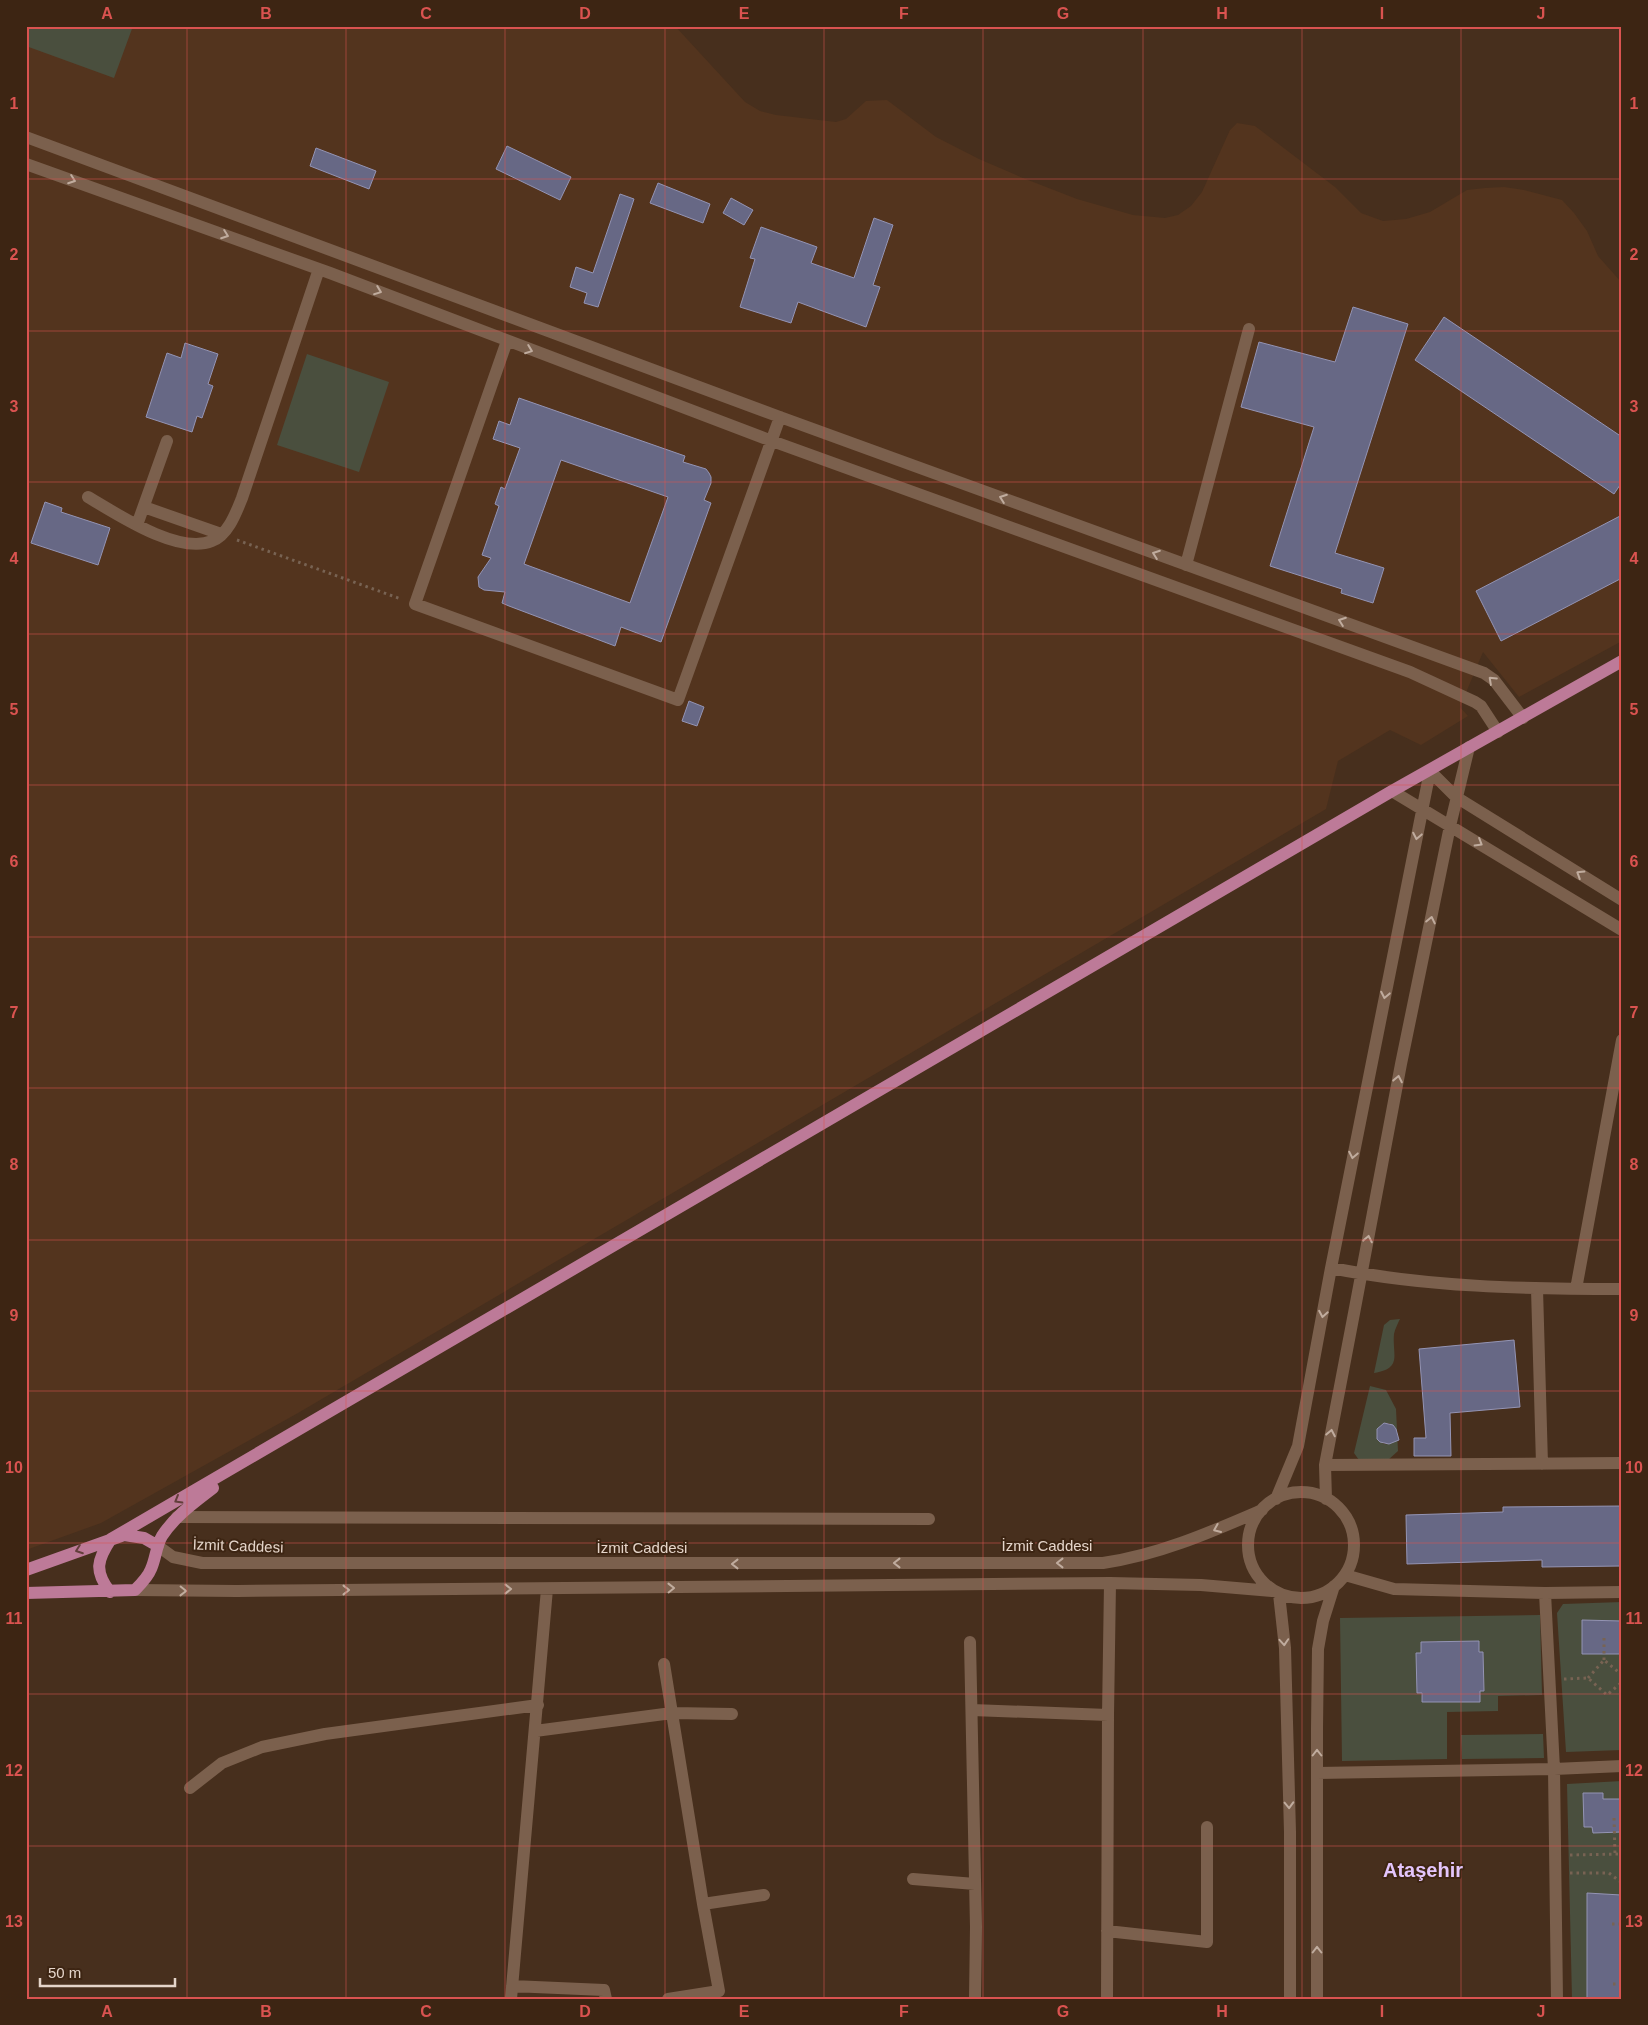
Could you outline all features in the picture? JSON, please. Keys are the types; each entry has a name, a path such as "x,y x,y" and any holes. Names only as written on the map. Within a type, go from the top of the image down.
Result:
{"main road":[{"path":"110,1592 103,1583 98,1567 100,1558 111,1539 1392,791 1622,661"},
{"path":"134,1590 152,1568 161,1537 177,1517 265,1449"},
{"name":"İzmit Caddesi","path":"26,1570 124,1535 151,1541 158,1546"},
{"name":"İzmit Caddesi","path":"26,1593 134,1590"}],"street":[{"path":"26,137 780,417 1484,673 1494,680 1523,718"},
{"path":"26,164 319,269 772,441 1410,672 1481,706 1498,732"},
{"path":"88,497 137,525 173,540 193,545 213,541 222,534 229,525 242,498 319,269"},
{"path":"1186,565 1249,329"},
{"path":"507,341 415,604 678,700 780,417"},
{"path":"137,525 167,441"},
{"path":"144,507 222,534"},
{"path":"1326,1499 1326,1465 1361,1274 1401,1064 1456,797 1469,747"},
{"path":"1430,771 1456,797 1622,900"},
{"path":"1276,1498 1298,1446 1331,1268 1430,771"},
{"path":"1392,791 1622,930"},
{"path":"1576,1289 1622,1040"},
{"path":"1331,1268 1361,1274 1434,1283 1537,1289 1622,1289"},
{"path":"1537,1289 1542,1464"},
{"path":"1326,1465 1622,1464"},
{"name":"İzmit Caddesi","path":"134,1590 547,1589 1110,1583 1201,1585 1305,1598 1320,1594 1334,1586 1345,1574 1352,1558 1354,1541 1350,1524 1340,1509 1326,1499 1310,1493 1292,1493 1276,1498 1262,1510 1253,1523 1249,1538 1249,1553 1253,1568 1276,1593"},
{"name":"İzmit Caddesi","path":"158,1546 173,1557 202,1563 1103,1563 1153,1552 1206,1534 1262,1510"},
{"path":"177,1517 929,1519"},
{"path":"1345,1574 1394,1589 1546,1593 1622,1592"},
{"path":"1107,1999 1110,1583"},
{"path":"1317,1999 1318,1649 1323,1621 1334,1586"},
{"path":"547,1589 511,1992 604,1990 606,1999"},
{"path":"1276,1593 1284,1648 1290,1832 1290,1999"},
{"path":"1546,1593 1554,1769 1557,1999"},
{"path":"970,1642 975,1884 975,1999"},
{"path":"664,1664 703,1904 720,1995 668,1999"},
{"path":"190,1788 222,1763 262,1747 325,1734 538,1705"},
{"path":"972,1710 1108,1715"},
{"path":"535,1731 672,1713 732,1714"},
{"path":"1317,1773 1622,1766"},
{"path":"1107,1931 1207,1942 1207,1827"},
{"path":"913,1879 975,1884"},
{"path":"703,1904 764,1895"}],"path":[{"path":"222,534 415,604"},
{"path":"1588,1678 1604,1660 1604,1638"},
{"path":"1604,1660 1622,1675"},
{"path":"1561,1679 1588,1678 1607,1695 1622,1682"},
{"path":"1614,1818 1615,1854"},
{"path":"1570,1855 1622,1854"},
{"path":"1570,1873 1610,1873 1622,1883"},
{"path":"1612,1924 1622,1924"},
{"path":"1612,1984 1622,1984"}],"shaded area":[{"path":"26,26 675,26 745,102 760,111 776,115 836,122 846,119 866,101 887,100 936,137 979,159 1077,199 1133,215 1165,218 1178,215 1191,206 1202,192 1230,130 1237,123 1255,126 1335,187 1361,213 1383,221 1406,219 1430,212 1467,190 1504,187 1562,200 1587,231 1598,256 1622,283 1622,641 1519,697 1483,652 1460,707 1468,716 1421,745 1390,730 1338,761 1326,809 298,1413 101,1523 26,1550"}],"green space":[{"path":"26,26 133,26 114,78 26,46"},
{"path":"307,354 389,382 359,472 277,445"},
{"path":"1400,1319 1394,1334 1393,1364 1383,1371 1374,1373 1384,1325 1390,1320"},
{"path":"1370,1386 1386,1390 1396,1409 1398,1451 1388,1460 1359,1460 1354,1453","holes":["1384,1423 1389,1423 1396,1429 1396,1438 1391,1443 1384,1444 1377,1439 1377,1429"]},
{"path":"1622,1602 1622,1750 1566,1752 1557,1613 1563,1604"},
{"path":"1540,1615 1542,1695 1498,1696 1498,1711 1447,1712 1447,1759 1342,1761 1340,1618","holes":["1437,1641 1438,1649 1461,1648 1461,1641 1479,1641 1479,1652 1483,1653 1484,1691 1480,1691 1480,1702 1422,1702 1417,1653 1421,1653 1421,1642"]},
{"path":"1543,1734 1544,1758 1462,1759 1461,1735"},
{"path":"1622,1781 1622,1999 1572,1999 1567,1784"}],"building":[{"path":"507,146 571,177 560,200 496,169"},
{"path":"316,148 376,171 369,189 310,166"},
{"path":"658,183 710,204 703,223 650,203"},
{"path":"620,194 634,199 598,307 584,303 587,293 570,287 576,267 593,273"},
{"path":"731,198 753,210 744,225 723,213"},
{"path":"874,218 893,225 873,285 880,287 866,327 798,302 791,323 740,307 755,259 750,258 761,227 817,247 811,263 854,278"},
{"path":"1353,307 1408,324 1335,553 1384,568 1373,603 1341,593 1342,589 1270,566 1314,427 1241,407 1259,342 1335,362"},
{"path":"1444,317 1622,437 1622,482 1614,494 1415,360"},
{"path":"185,343 218,354 208,384 213,386 202,418 197,416 192,432 146,417 167,353 181,358"},
{"path":"519,398 685,456 683,462 706,469 709,473 711,483 704,500 711,503 661,642 621,627 615,646 502,603 505,592 484,590 479,587 478,577 491,558 482,555 499,506 495,504 501,487 505,489 520,448 493,439 499,421 510,425","holes":["561,460 668,497 630,603 524,564"]},
{"path":"45,502 62,508 61,512 110,528 98,565 31,543"},
{"path":"1622,515 1622,578 1501,641 1476,591"},
{"path":"689,701 704,707 697,726 682,721"},
{"path":"1514,1340 1520,1407 1450,1413 1451,1456 1414,1456 1414,1438 1426,1438 1419,1349"},
{"path":"1384,1423 1393,1425 1399,1440 1389,1444 1380,1442 1377,1439 1377,1429"},
{"path":"1622,1506 1622,1566 1542,1567 1542,1560 1407,1564 1406,1515 1503,1512 1503,1507"},
{"path":"1582,1620 1622,1621 1622,1654 1582,1654"},
{"path":"1479,1641 1479,1652 1483,1652 1484,1691 1480,1691 1480,1702 1422,1702 1422,1693 1417,1693 1416,1653 1421,1653 1421,1642"},
{"path":"1583,1793 1603,1793 1603,1799 1622,1799 1622,1832 1593,1833 1592,1827 1584,1827"},
{"path":"1587,1893 1621,1895 1622,1999 1587,1999"}],"district":[{"name":"Ataşehir","path":"1423,1870"}]}
